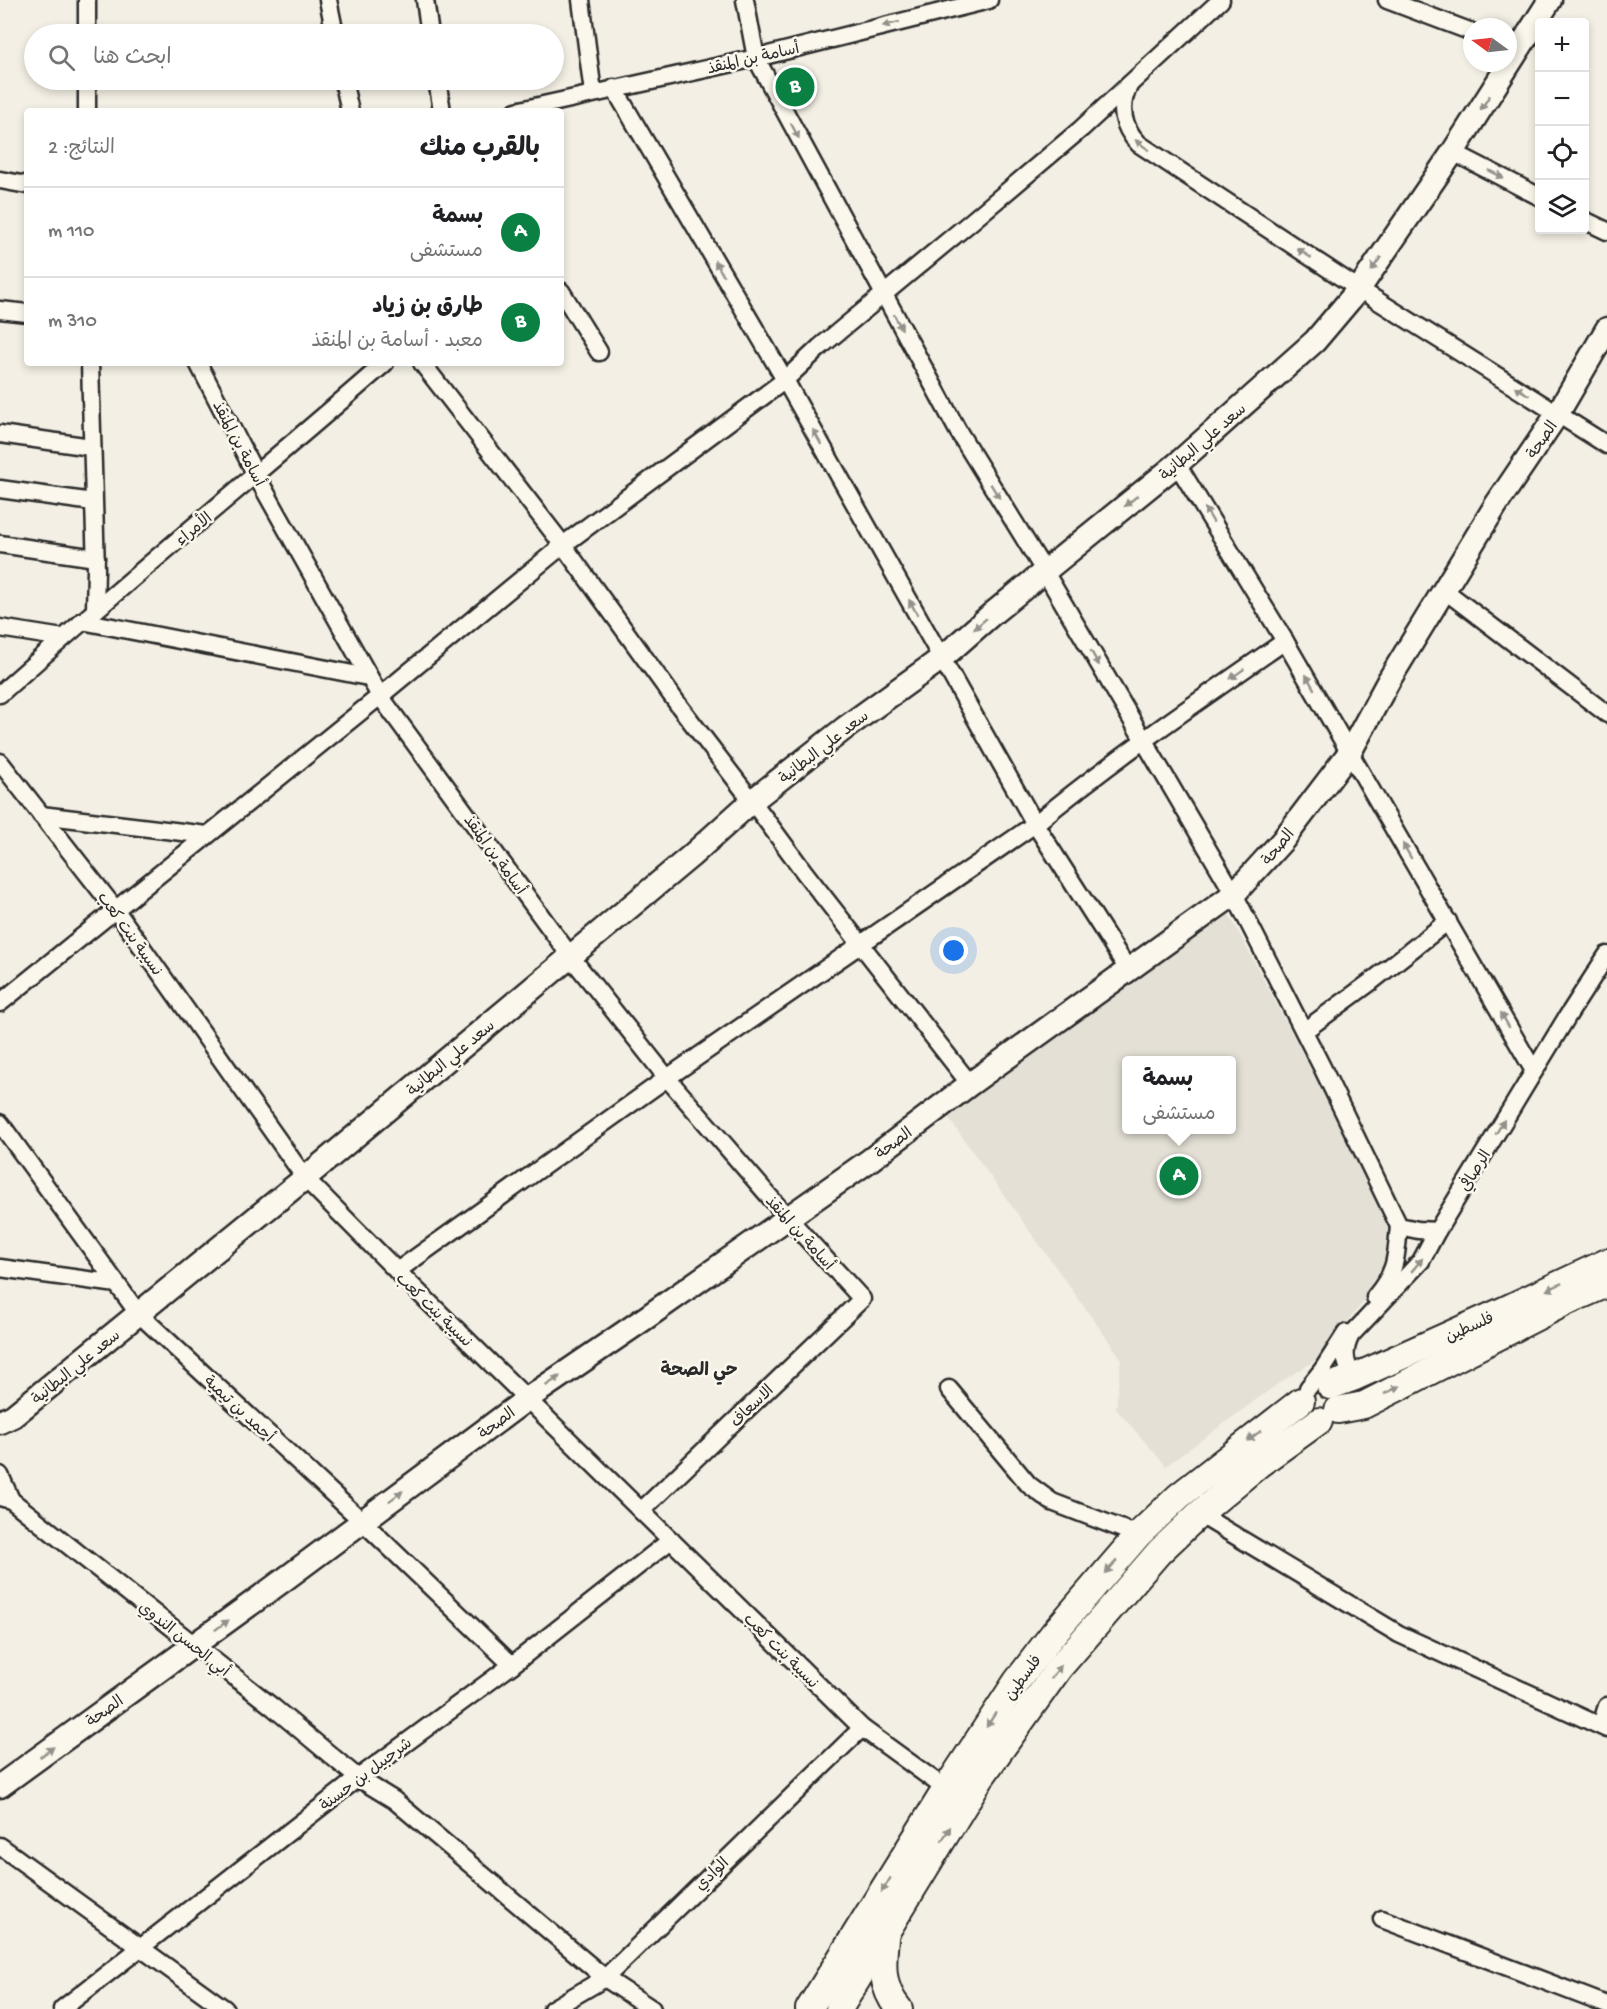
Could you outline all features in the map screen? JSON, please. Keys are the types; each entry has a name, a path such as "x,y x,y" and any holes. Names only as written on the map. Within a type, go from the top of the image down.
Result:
{"main road":[{"name":"سعد علي البطانية","path":"1517,49 1550,0"},
{"name":"سعد علي البطانية","path":"0,1439 6,1419 304,1178 571,957 691,856 752,801 845,728 942,658 992,614 1177,464 1315,341 1359,289 1453,152 1502,72"},
{"name":"الصحة","path":"0,1786 527,1399 879,1153 970,1084 1234,894 1283,840 1350,752 1389,680 1443,590 1496,505 1558,413 1607,329"},
{"name":"فلسطين","path":"812,2005 946,1789 1017,1681 1053,1634 1138,1535 1179,1496 1313,1391 1355,1377 1607,1262"},
{"name":"فلسطين","path":"849,2007 886,1931 981,1777 1059,1668 1159,1552 1199,1514 1259,1464 1328,1416 1364,1405 1568,1301 1607,1284"},
{"path":"1313,1391 1339,1396 1328,1416 1312,1419 1306,1415 1313,1391"},
{"path":"886,1931 882,1972 889,1993 899,2009"},
{"path":"812,2005 849,2007"}],"street":[{"path":"87,0 87,24"},
{"path":"328,0 333,24"},
{"path":"425,0 429,24"},
{"path":"581,0 593,93"},
{"path":"745,0 756,58 882,294 958,430 1045,572 1234,894 1400,1226 1392,1275 1346,1333 1323,1369 1313,1391"},
{"name":"أسامة بن المنقذ","path":"529,108 756,58 989,0"},
{"path":"0,1003 563,545 785,380 819,347 972,222 1221,0"},
{"path":"1388,0 1463,29"},
{"path":"1130,83 1123,100 1123,119 1132,137 1139,144 1359,289 1607,445"},
{"path":"614,88 785,380 1035,824 1129,970"},
{"path":"87,90 87,108"},
{"path":"346,90 349,108"},
{"path":"439,90 442,108"},
{"path":"1453,152 1535,194"},
{"path":"0,180 24,184"},
{"path":"1589,222 1607,231"},
{"path":"564,296 599,352"},
{"path":"0,310 24,313"},
{"path":"90,366 96,558 95,609"},
{"name":"أسامة بن المنقذ","path":"200,366 256,475 380,696 571,957 667,1078 788,1218 862,1299"},
{"name":"الأمراء","path":"0,694 95,609 256,475 382,366"},
{"path":"424,366 563,545 680,707 805,873 970,1084"},
{"path":"0,434 91,447"},
{"path":"1177,464 1285,641 1534,1071"},
{"path":"0,489 93,502"},
{"path":"0,544 96,558"},
{"path":"1443,590 1607,714"},
{"path":"82,621 368,677"},
{"path":"0,628 63,638"},
{"path":"397,1271 667,1078 1035,824 1083,784 1142,740 1285,641"},
{"name":"نسيبة بنت كعب","path":"0,762 115,909 304,1178 861,1728 946,1789"},
{"path":"41,815 207,835"},
{"path":"1304,1031 1448,921"},
{"name":"الرصافي","path":"1355,1377 1348,1368 1345,1357 1351,1335 1421,1261 1534,1071 1607,955"},
{"name":"أحمد بن تيمية","path":"0,1124 138,1313 362,1521 512,1665"},
{"path":"1400,1226 1437,1231"},
{"path":"0,1268 117,1284"},
{"name":"الاسعاف","path":"641,1511 862,1299"},
{"path":"949,1389 1029,1485 1041,1496 1138,1535"},
{"name":"أبي الحسن الندوي","path":"0,1475 5,1499 274,1708 358,1778 394,1800 605,1978 652,2009"},
{"path":"1199,1514 1399,1634 1604,1727 1607,1706"},
{"name":"شرحبيل بن حسنة","path":"62,2009 358,1778 512,1665 671,1540"},
{"name":"الوادي","path":"552,2009 605,1978 861,1728"},
{"path":"0,1846 225,2009"},
{"path":"1382,1918 1607,2005"}],"shaded area":[{"path":"1221,899 1407,1250 1314,1361 1279,1383 1166,1466 1116,1409 1121,1358 937,1102"}],"place":[{"name":"طارق بن زياد","path":"795,87"},
{"name":"بسمة","path":"1179,1176"}],"district":[{"name":"حي الصحة","path":"699,1369"}]}
